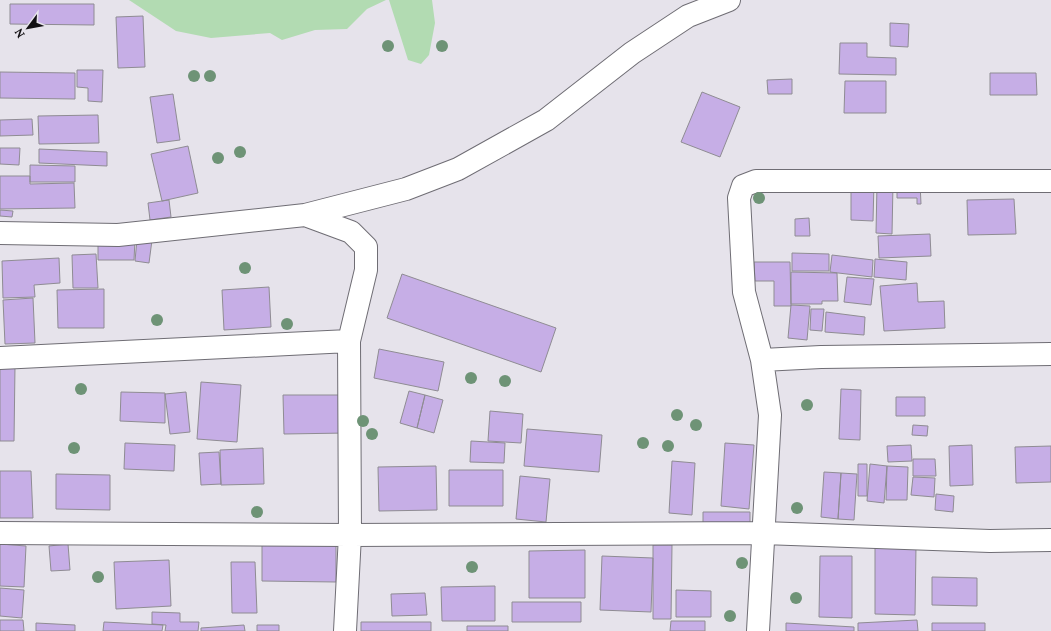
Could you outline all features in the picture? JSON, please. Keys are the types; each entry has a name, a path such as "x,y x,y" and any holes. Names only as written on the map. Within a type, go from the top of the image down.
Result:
{"street":[{"path":"0,233 118,235 305,216 406,189 458,170 546,120 632,53 688,16 729,0"},
{"path":"758,631 770,415 762,360 744,292 739,198 743,186 756,181 1051,181"},
{"path":"305,216 351,232 366,247 366,270 349,340 350,535 345,631"},
{"path":"0,358 349,340"},
{"path":"762,360 822,357 1051,354"},
{"path":"0,533 350,535 763,533 990,541 1051,540"}],"green space":[{"path":"129,0 386,0 367,9 347,29 315,30 282,40 270,33 211,38 176,31"},
{"path":"389,0 432,0 435,23 429,55 421,64 408,60"}],"building":[{"path":"10,4 94,4 94,25 10,24"},
{"path":"143,16 145,67 118,68 116,17"},
{"path":"890,23 909,24 908,47 890,46"},
{"path":"840,43 867,43 867,57 896,58 896,75 839,74"},
{"path":"77,70 103,70 102,102 88,101 88,88 77,87"},
{"path":"0,72 75,73 75,99 0,98"},
{"path":"990,73 1036,73 1037,95 990,95"},
{"path":"792,79 792,94 768,94 767,80"},
{"path":"845,81 886,81 886,113 844,113"},
{"path":"702,92 740,107 720,157 681,142"},
{"path":"173,94 180,140 157,143 150,97"},
{"path":"98,115 99,143 39,144 38,116"},
{"path":"32,119 33,135 0,136 0,120"},
{"path":"188,146 198,193 162,201 151,154"},
{"path":"0,148 20,148 19,165 0,164"},
{"path":"39,149 107,152 107,166 39,163"},
{"path":"30,165 75,166 75,182 30,182"},
{"path":"0,176 30,176 30,184 74,183 75,208 0,209"},
{"path":"851,182 874,183 873,221 851,220"},
{"path":"897,183 920,183 921,204 917,204 917,198 897,198"},
{"path":"877,184 893,184 892,234 876,233"},
{"path":"1014,199 1016,234 968,235 967,200"},
{"path":"169,200 171,217 150,220 148,203"},
{"path":"0,210 13,211 12,217 0,216"},
{"path":"809,218 810,236 795,236 795,219"},
{"path":"930,234 931,256 879,258 878,236"},
{"path":"98,239 135,240 134,260 98,260"},
{"path":"137,239 152,240 149,263 135,261"},
{"path":"792,253 829,254 829,271 792,271"},
{"path":"96,254 98,288 73,288 72,255"},
{"path":"832,255 873,260 872,277 830,272"},
{"path":"59,258 60,283 34,285 35,297 3,298 2,261"},
{"path":"875,259 907,262 906,280 874,277"},
{"path":"754,262 790,262 791,306 774,306 774,281 755,281"},
{"path":"791,272 837,273 838,301 822,301 822,304 791,304"},
{"path":"402,274 556,328 541,372 387,318"},
{"path":"847,277 874,279 871,305 844,302"},
{"path":"917,283 918,302 944,301 945,328 884,331 880,286"},
{"path":"269,287 271,327 224,330 222,290"},
{"path":"104,289 104,328 58,328 57,290"},
{"path":"33,298 35,343 5,344 3,300"},
{"path":"791,305 810,306 807,340 788,338"},
{"path":"811,309 824,309 822,331 810,330"},
{"path":"826,312 865,317 864,335 825,332"},
{"path":"379,349 444,362 438,391 374,378"},
{"path":"0,366 15,366 14,441 0,441"},
{"path":"201,382 241,385 237,442 197,439"},
{"path":"841,389 861,390 860,440 839,439"},
{"path":"409,391 425,395 417,428 400,423"},
{"path":"121,392 165,393 165,423 120,421"},
{"path":"186,392 190,432 170,434 165,394"},
{"path":"283,395 346,395 347,433 284,434"},
{"path":"425,395 443,400 434,433 417,428"},
{"path":"896,397 925,397 925,416 896,416"},
{"path":"490,411 523,414 521,443 488,441"},
{"path":"913,425 928,426 927,436 912,435"},
{"path":"527,429 602,435 599,472 524,466"},
{"path":"471,441 505,443 504,463 470,462"},
{"path":"125,443 175,445 174,471 124,469"},
{"path":"725,443 754,445 749,509 721,506"},
{"path":"911,445 912,461 888,462 887,446"},
{"path":"972,445 973,485 950,486 949,446"},
{"path":"1051,446 1051,482 1016,483 1015,447"},
{"path":"263,448 264,484 221,485 220,450"},
{"path":"219,452 221,484 201,485 199,453"},
{"path":"913,459 935,459 936,476 913,476"},
{"path":"672,461 695,463 692,515 669,513"},
{"path":"858,464 867,464 867,496 858,496"},
{"path":"870,464 887,466 884,503 867,501"},
{"path":"436,466 437,510 379,511 378,467"},
{"path":"887,466 908,467 907,500 886,500"},
{"path":"449,470 503,470 503,506 449,506"},
{"path":"0,471 31,471 33,518 0,518"},
{"path":"824,472 841,473 838,519 821,517"},
{"path":"841,473 857,474 854,520 838,519"},
{"path":"56,474 110,475 110,510 56,509"},
{"path":"520,476 550,479 546,522 516,519"},
{"path":"913,477 935,478 934,497 911,495"},
{"path":"936,494 954,496 953,512 935,510"},
{"path":"703,512 750,512 750,528 703,528"},
{"path":"0,544 26,546 24,587 0,586"},
{"path":"68,544 70,570 51,571 49,546"},
{"path":"262,544 336,545 336,582 262,581"},
{"path":"653,545 672,545 671,619 653,619"},
{"path":"875,545 916,546 915,615 875,614"},
{"path":"585,550 585,598 529,598 529,551"},
{"path":"602,556 653,558 651,612 600,610"},
{"path":"820,556 852,556 852,618 819,617"},
{"path":"169,560 171,606 116,609 114,562"},
{"path":"231,562 255,562 257,613 232,613"},
{"path":"932,577 977,578 977,606 932,605"},
{"path":"495,586 495,621 442,621 441,587"},
{"path":"0,588 24,590 22,618 0,616"},
{"path":"676,590 711,591 711,617 676,617"},
{"path":"425,593 427,615 392,616 391,594"},
{"path":"512,602 581,602 581,622 512,622"},
{"path":"152,612 180,613 180,622 199,622 198,631 165,631 166,625 152,624"},
{"path":"0,620 23,620 24,631 0,631"},
{"path":"917,620 918,631 858,631 858,623"},
{"path":"671,621 705,621 705,631 670,631"},
{"path":"104,622 163,625 162,631 103,631"},
{"path":"361,622 431,622 431,631 361,631"},
{"path":"36,623 75,625 75,631 36,631"},
{"path":"786,623 854,627 854,631 786,631"},
{"path":"932,623 985,623 985,631 932,631"},
{"path":"244,625 245,631 201,631 201,628"},
{"path":"257,625 279,625 279,631 257,631"},
{"path":"467,626 508,626 508,631 467,631"}]}
